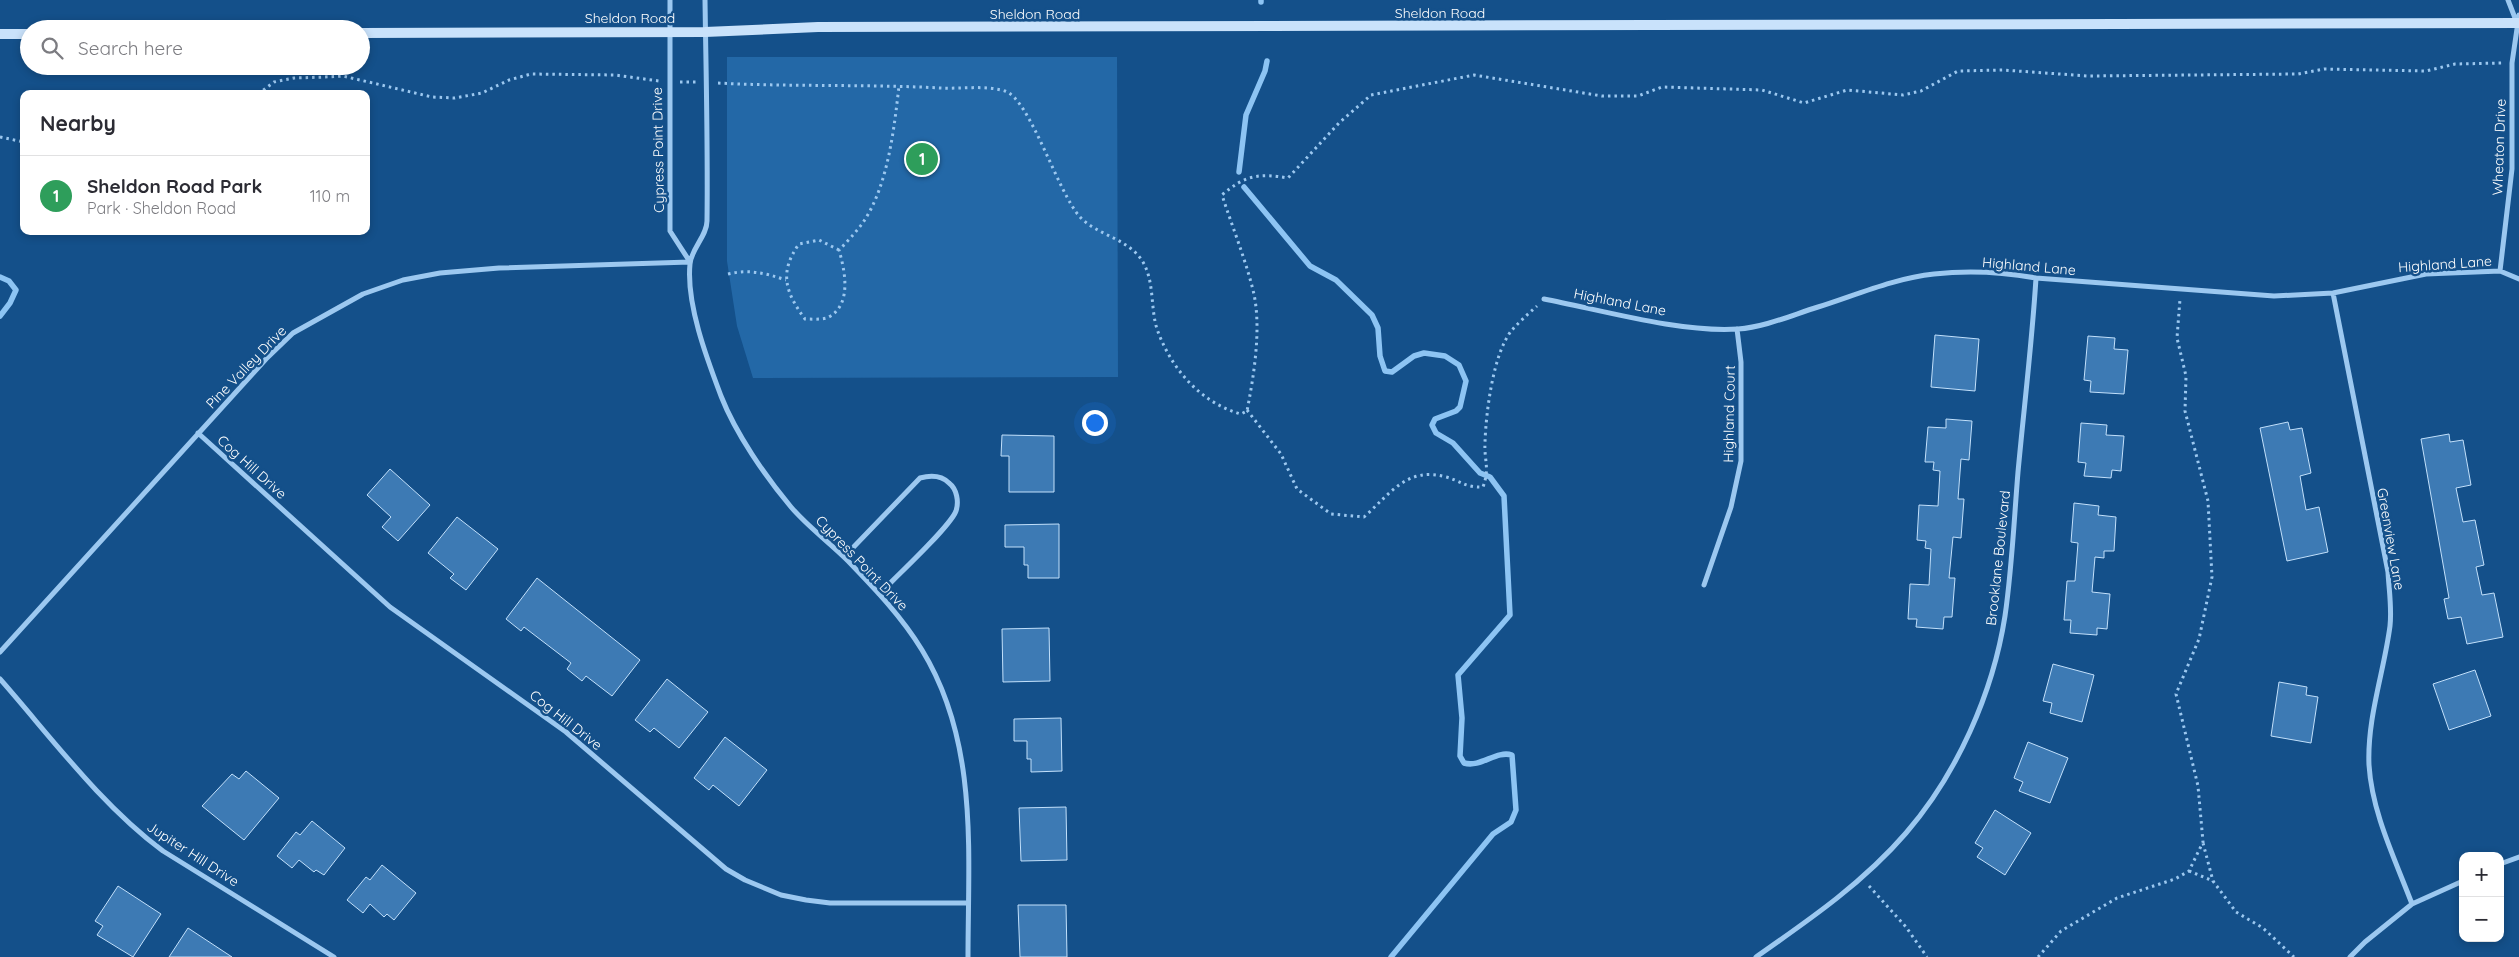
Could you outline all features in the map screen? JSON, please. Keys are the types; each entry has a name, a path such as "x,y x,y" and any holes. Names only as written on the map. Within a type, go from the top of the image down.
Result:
{"main road":[{"name":"Sheldon Road","path":"370,33 705,32 818,27 2518,21"},
{"path":"0,34 20,34"}],"street":[{"name":"Cypress Point Drive","path":"670,0 670,231 690,262"},
{"name":"Cypress Point Drive","path":"705,0 707,225 690,262 692,298 705,349 722,399 746,444 792,508 844,557 879,594 923,651 947,700 959,741 968,802 968,957"},
{"path":"2508,0 2518,21"},
{"name":"Wheaton Drive","path":"2500,271 2512,169 2512,63 2518,21"},
{"name":"Pine Valley Drive","path":"0,652 198,433 266,359 293,333 363,294 403,280 440,273 500,268 690,262"},
{"name":"Highland Lane","path":"1544,299 1649,320 1703,328 1737,329 1759,326 1880,288 1934,274 2015,274 2036,278 2274,296 2333,293 2426,274 2500,271 2519,279"},
{"name":"Brooklane Boulevard","path":"1756,957 1797,929 1862,878 1906,833 1941,786 1972,727 1992,673 2005,616 2036,278"},
{"name":"Greenview Lane","path":"2333,293 2388,572 2390,624 2371,723 2369,764 2373,799 2412,904"},
{"name":"Highland Court","path":"1704,585 1731,507 1741,461 1741,362 1737,329"},
{"name":"Cog Hill Drive","path":"198,433 390,607 566,732 726,869 745,880 781,895 806,900 830,903 968,903"},
{"path":"844,557 920,478 930,475 941,477 951,483 956,492 958,502 951,519 879,594"},
{"name":"Jupiter Hill Drive","path":"0,679 99,791 140,834 179,861 334,957"},
{"path":"2504,863 2519,857"},
{"path":"2350,957 2412,904 2459,883"}],"path":[{"path":"263,90 274,82 294,78 343,76 432,97 455,98 482,93 509,80 531,74 615,76 669,81 762,85 992,89 1007,92 1023,108 1056,177 1080,217 1128,245 1142,260 1151,289 1157,329 1176,366 1196,391 1224,410 1241,414 1247,409 1253,382 1256,323 1253,291 1222,195 1234,184 1264,174 1288,178 1340,123 1371,95 1474,75 1602,96 1638,96 1662,87 1762,90 1804,103 1847,90 1903,95 1921,91 1958,71 2003,70 2088,76 2298,74 2324,69 2426,71 2455,64 2512,63"},
{"path":"839,250 863,222 877,195 892,139 899,86"},
{"path":"0,137 20,141"},
{"path":"820,240 839,250 845,285 840,306 828,318 805,319 791,301 786,280 789,258 799,244 820,240"},
{"path":"728,274 744,270 766,273 786,280"},
{"path":"2180,288 2177,338 2186,376 2184,411 2208,501 2212,577 2199,639 2176,694 2198,786 2203,842 2213,881 2236,912 2263,928 2294,957"},
{"path":"1247,409 1281,454 1297,489 1331,514 1364,517 1403,480 1428,474 1448,477 1470,488 1483,488 1488,473 1485,444 1496,364 1510,331 1544,299"},
{"path":"2038,957 2061,931 2117,898 2175,879 2189,871 2195,863 2203,842"},
{"path":"2189,871 2213,881"},
{"path":"1862,878 1906,927 1927,957"}],"shaded area":[{"path":"727,57 1117,57 1118,377 753,378 737,326 727,261"}],"building":[{"path":"1935,335 1979,339 1975,391 1931,387"},
{"path":"2088,336 2115,338 2114,349 2128,350 2124,394 2090,392 2091,381 2084,380"},
{"path":"1946,419 1972,421 1969,460 1961,459 1958,499 1964,499 1961,538 1953,537 1949,578 1955,578 1952,617 1944,617 1943,629 1916,627 1917,619 1908,619 1910,584 1929,585 1931,549 1925,548 1926,541 1917,540 1919,505 1938,506 1940,471 1933,470 1934,462 1925,462 1928,427 1946,428"},
{"path":"2288,422 2290,430 2302,428 2311,473 2300,476 2306,510 2319,507 2328,552 2287,561 2260,428"},
{"path":"2081,423 2107,425 2106,435 2124,436 2121,471 2112,470 2111,478 2084,476 2086,463 2078,462"},
{"path":"2449,434 2450,442 2463,440 2471,485 2456,488 2463,522 2475,520 2484,565 2476,567 2482,595 2494,593 2503,637 2467,644 2461,617 2448,619 2444,599 2449,598 2421,439"},
{"path":"1002,435 1054,436 1054,492 1009,492 1009,456 1001,456"},
{"path":"390,469 430,505 398,541 382,527 391,517 367,495"},
{"path":"2074,503 2099,506 2098,515 2116,517 2114,551 2104,551 2104,558 2095,557 2092,592 2110,594 2107,629 2097,628 2097,635 2070,633 2071,620 2064,620 2067,581 2075,581 2078,543 2071,542"},
{"path":"457,517 498,549 466,590 450,578 454,574 428,553"},
{"path":"1059,524 1059,578 1028,578 1028,565 1024,565 1024,547 1005,547 1005,525"},
{"path":"537,578 640,660 612,696 586,676 582,681 567,669 571,663 524,627 521,631 506,619"},
{"path":"1049,628 1050,681 1003,682 1002,629"},
{"path":"2053,664 2094,675 2082,722 2050,713 2052,703 2043,701"},
{"path":"2475,670 2491,716 2449,730 2433,684"},
{"path":"667,679 708,712 679,748 654,728 650,732 635,720"},
{"path":"2279,682 2307,687 2306,695 2318,697 2311,743 2271,736"},
{"path":"1061,718 1062,771 1031,772 1031,759 1027,759 1027,741 1014,741 1014,719"},
{"path":"725,737 767,770 739,806 713,785 709,790 694,778"},
{"path":"2028,742 2068,758 2050,803 2019,791 2023,782 2014,778"},
{"path":"246,771 279,798 244,840 202,806 232,774 239,779"},
{"path":"1066,807 1067,860 1021,861 1019,808"},
{"path":"1995,810 2031,833 2005,875 1977,857 1983,848 1975,843"},
{"path":"312,821 345,848 324,875 316,870 314,872 299,860 292,868 277,856 296,832 300,835"},
{"path":"382,865 416,893 394,920 387,914 384,917 370,904 363,913 347,900 366,877 370,880"},
{"path":"118,886 161,914 133,957 97,935 103,926 95,921"},
{"path":"1018,905 1066,905 1067,957 1020,957"},
{"path":"188,928 232,957 169,957"}],"waterway":[{"path":"1239,172 1246,115 1265,71 1267,61"},
{"path":"1244,187 1310,266 1336,280 1372,315 1378,328 1380,356 1385,371 1392,372 1414,356 1424,353 1445,356 1459,365 1466,381 1460,407 1456,411 1435,419 1432,425 1436,433 1453,443 1480,473 1490,477 1504,496 1510,615 1458,675 1462,718 1460,756 1464,763 1470,764 1500,755 1512,755 1516,810 1511,822 1493,834 1391,957"},
{"path":"0,277 9,281 16,290 10,303 0,316"}],"place":[{"name":"Sheldon Road Park","path":"922,159"}]}
